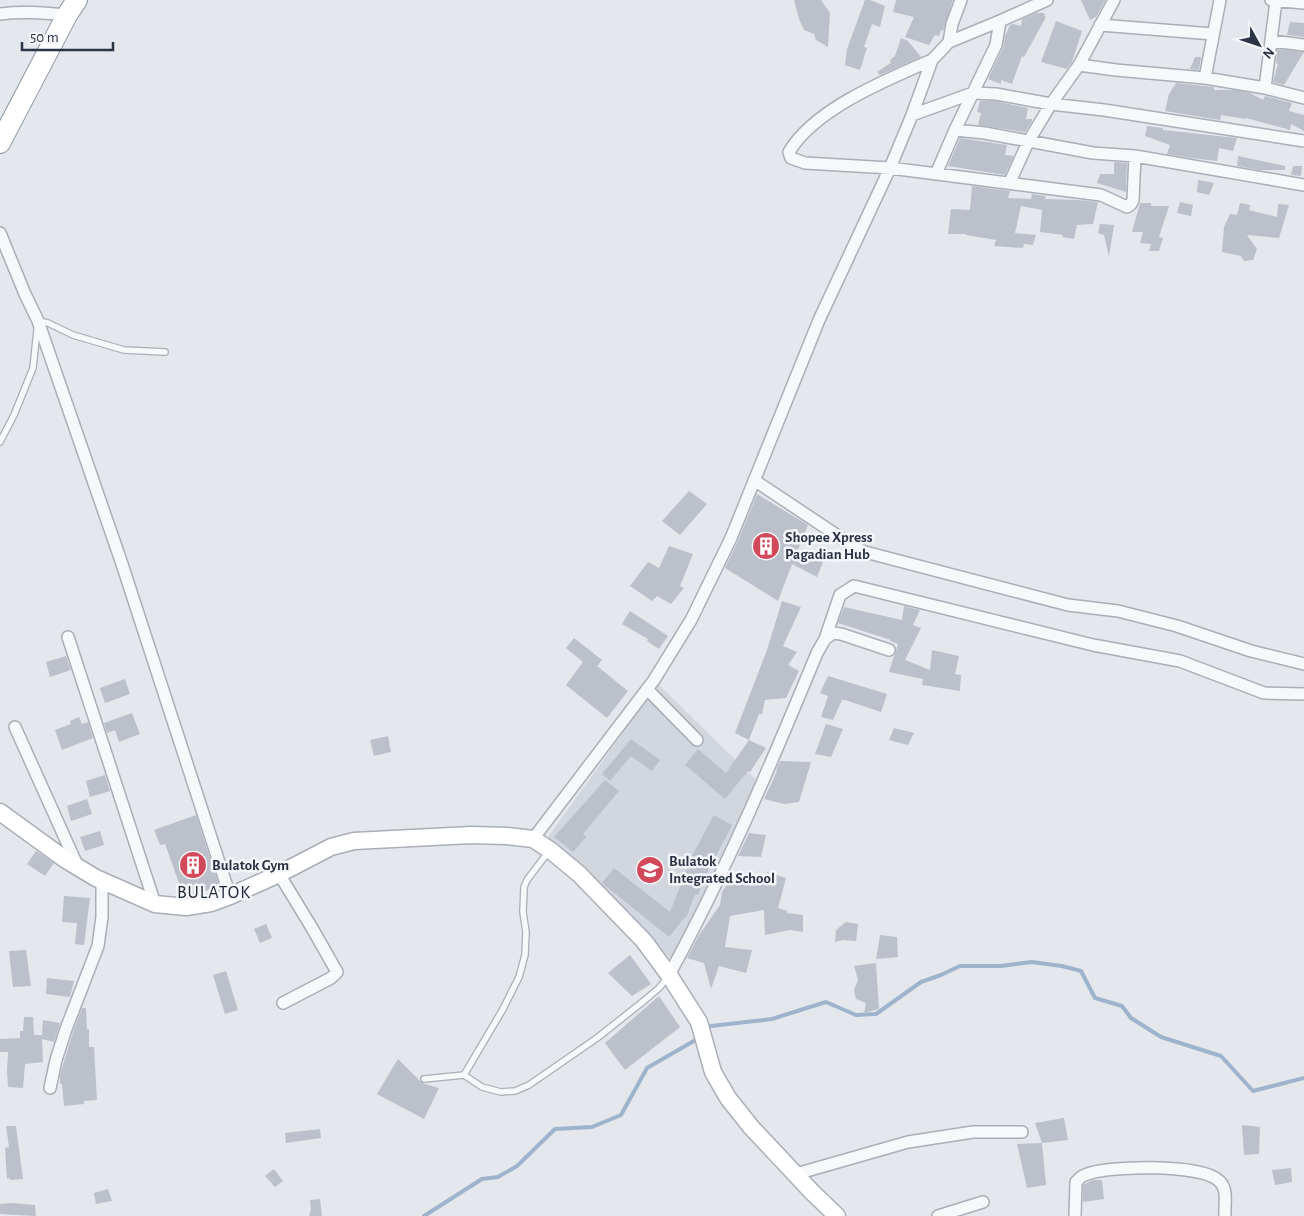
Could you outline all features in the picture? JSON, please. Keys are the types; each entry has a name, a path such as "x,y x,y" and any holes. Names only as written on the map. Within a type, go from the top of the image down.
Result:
{"highway":[{"path":"0,143 72,8"}],"street":[{"path":"949,42 952,24 961,0"},
{"path":"1047,0 949,42 932,60 877,84 818,119 794,143 789,152 791,158 805,163 890,168 1010,182 1101,195 1124,206 1129,206 1133,200 1135,156"},
{"path":"1010,182 1028,142 1051,104 1080,65 1114,0"},
{"path":"1205,78 1220,0"},
{"path":"1265,88 1272,41 1273,0 1304,3"},
{"path":"0,14 72,8"},
{"path":"936,174 996,45 1000,20"},
{"path":"1100,25 1212,34"},
{"path":"1272,41 1304,45"},
{"path":"533,839 647,689 691,620 731,538 819,320 890,168 932,60"},
{"path":"1080,65 1205,78 1265,88 1304,98"},
{"path":"912,115 973,93 1009,96 1051,104 1104,110 1304,141"},
{"path":"955,130 984,133 1093,153 1135,156 1304,185"},
{"path":"0,233 38,321 122,564 230,896"},
{"path":"754,480 856,548 865,552 1068,605 1118,611 1304,664"},
{"path":"669,975 689,939 746,819 817,653 825,639 840,595 854,586 1093,645 1180,661 1264,693 1304,694"},
{"path":"825,639 833,633 841,634 889,650"},
{"path":"68,637 155,904"},
{"path":"647,689 697,740"},
{"path":"15,727 78,867"},
{"path":"0,812 78,867 102,880 155,904 186,907 211,903 230,896 279,874 331,847 354,841 471,835 533,839 550,850 579,874 644,941 669,975 699,1022 713,1072 718,1083 751,1127 837,1216"},
{"path":"279,874 337,972 331,978 283,1003"},
{"path":"50,1088 56,1060 66,1029 98,946 102,917 102,880"},
{"path":"796,1174 908,1142 973,1132 1022,1132"},
{"path":"1075,1216 1076,1182 1079,1178 1105,1170 1133,1168 1170,1169 1211,1175 1223,1185 1225,1191 1225,1216"},
{"path":"938,1216 983,1202"}],"lane":[{"path":"0,442 14,415 33,368 38,321 48,323 73,335 124,350 165,352"},
{"path":"464,1076 503,1009 519,977 525,955 524,887 527,880 550,850"},
{"path":"424,1079 464,1076 482,1087 501,1092 515,1091 529,1085 604,1033 652,994 669,975"}],"shaded area":[{"name":"Bulatok Integrated School","path":"658,684 758,782 673,961 617,902 548,837"}],"building":[{"path":"794,0 821,0 830,13 828,47 816,40 814,34 804,30"},
{"path":"865,0 885,6 880,27 872,24 864,47 867,48 860,70 845,65 847,49"},
{"path":"896,0 953,0 943,31 941,30 939,36 935,35 929,45 905,37 914,17 893,12"},
{"path":"1081,0 1105,1 1096,17 1090,20"},
{"path":"1036,13 1045,13 1044,16 1046,17 1024,57 1022,56 1012,84 1001,80 1001,84 988,79 1003,48 1005,36 1010,25 1021,26 1022,19"},
{"path":"1056,21 1082,31 1072,62 1067,69 1041,62"},
{"path":"1290,22 1304,23 1304,37 1287,35"},
{"path":"901,38 908,41 921,57 880,75 877,72 891,63 890,60 895,56"},
{"path":"1277,49 1304,52 1284,85 1273,82 1278,64 1276,63"},
{"path":"1195,57 1201,57 1199,70 1190,69"},
{"path":"1176,83 1214,87 1214,90 1234,90 1250,93 1263,100 1265,96 1292,103 1289,111 1304,115 1304,131 1291,124 1290,130 1246,118 1221,115 1220,120 1165,111 1169,94"},
{"path":"980,101 995,101 1028,108 1026,119 1032,119 1032,121 1025,132 978,125 981,113 977,112"},
{"path":"1147,126 1163,128 1163,130 1237,138 1233,151 1219,148 1217,161 1191,158 1167,154 1170,145 1145,136"},
{"path":"960,138 1007,145 1005,155 1014,156 1005,175 948,166"},
{"path":"1238,156 1285,166 1285,170 1259,170 1237,166"},
{"path":"1114,162 1127,163 1126,192 1097,183 1100,174 1114,174"},
{"path":"1293,166 1302,166 1301,176 1291,175"},
{"path":"1198,180 1214,183 1209,195 1197,192"},
{"path":"972,186 1010,191 1008,198 1031,199 1032,194 1046,196 1045,199 1098,202 1093,224 1077,225 1074,239 1062,237 1063,235 1040,232 1042,210 1021,206 1015,233 1036,235 1033,245 1024,244 1023,248 994,246 996,240 966,234 948,234 951,209 970,210"},
{"path":"1180,202 1193,205 1191,216 1177,213"},
{"path":"1140,203 1151,203 1151,206 1169,206 1159,237 1163,238 1159,251 1149,251 1151,244 1140,243 1143,232 1132,232"},
{"path":"1240,203 1250,205 1249,210 1277,217 1278,204 1289,205 1279,238 1247,235 1257,249 1253,260 1244,261 1241,256 1222,252 1224,227 1230,214 1237,215"},
{"path":"1100,224 1114,225 1109,257 1104,235 1098,233"},
{"path":"689,491 707,504 680,535 662,521"},
{"name":"Shopee Xpress Pagadian Hub","path":"757,494 808,525 797,552 823,562 817,577 792,564 778,601 725,568"},
{"path":"669,546 693,554 680,586 684,588 671,604 657,596 652,601 630,586 648,562 659,568"},
{"path":"782,601 801,607 783,646 797,652 788,665 799,671 786,698 765,700 762,714 759,714 749,740 735,733 767,650"},
{"path":"904,606 920,610 913,625 921,628 905,660 930,670 932,650 959,656 955,674 961,675 960,691 922,685 923,679 889,672 898,644 838,623 844,607 902,620"},
{"path":"630,611 668,636 659,649 647,641 648,639 622,624"},
{"path":"574,638 602,660 597,666 628,691 607,718 566,685 583,662 566,648"},
{"path":"66,656 71,670 50,677 46,662"},
{"path":"828,676 887,694 881,712 842,700 833,720 821,717 828,696 820,693"},
{"path":"125,679 130,694 105,703 100,688"},
{"path":"132,713 140,734 119,742 115,730 107,733 104,723"},
{"path":"79,717 82,724 88,722 93,738 62,750 55,730 71,724 70,721"},
{"path":"826,724 843,729 831,757 815,754"},
{"path":"894,728 914,733 908,745 889,740"},
{"path":"388,736 391,752 374,756 370,740"},
{"path":"631,739 660,760 652,771 631,756 610,781 602,774"},
{"path":"749,740 766,748 750,772 748,771 725,799 685,765 698,749 726,773"},
{"path":"780,761 811,762 799,802 784,804 764,799"},
{"path":"105,775 110,791 90,797 86,781"},
{"path":"605,780 619,791 583,834 586,837 573,852 554,837"},
{"path":"87,799 92,814 71,821 67,806"},
{"name":"Bulatok Gym","path":"196,815 219,886 184,897 165,844 160,845 154,830"},
{"path":"714,815 732,825 714,857 698,895 695,894 686,918 669,937 602,883 614,868 670,912 692,856"},
{"path":"100,831 104,845 85,851 80,837"},
{"path":"749,833 766,835 761,857 738,856"},
{"path":"36,851 54,863 45,876 27,864"},
{"path":"767,872 786,878 778,908 787,911 787,913 803,915 803,932 790,930 765,935 764,910 730,916 725,947 752,950 746,973 719,966 711,989 704,963 687,958 699,935 720,905 722,892 733,875 766,878"},
{"path":"64,896 90,898 84,945 75,944 77,923 62,922"},
{"path":"846,922 858,924 856,941 843,940 835,942 836,930"},
{"path":"266,924 272,938 260,943 254,929"},
{"path":"880,935 897,937 898,957 876,959"},
{"path":"26,950 31,986 13,987 9,951"},
{"path":"630,955 651,984 632,996 608,973"},
{"path":"876,963 879,1009 864,1013 866,1003 856,999 854,990 858,980 854,966"},
{"path":"226,971 238,1010 225,1014 213,975"},
{"path":"47,978 74,981 70,997 46,994"},
{"path":"659,996 680,1027 625,1070 605,1043"},
{"path":"82,1008 86,1008 89,1047 94,1047 97,1100 84,1101 84,1104 64,1106 60,1075"},
{"path":"24,1017 33,1017 34,1035 42,1035 43,1020 60,1023 54,1042 42,1039 43,1062 25,1064 23,1088 8,1087 8,1052 0,1052 0,1039 20,1038 20,1031 23,1031"},
{"path":"398,1059 422,1083 439,1088 424,1119 377,1094"},
{"path":"1064,1118 1068,1140 1042,1143 1035,1123"},
{"path":"1242,1125 1260,1127 1259,1154 1244,1155"},
{"path":"6,1126 16,1126 23,1179 7,1179 5,1148 9,1147"},
{"path":"320,1129 321,1138 286,1143 285,1133"},
{"path":"1042,1143 1046,1185 1027,1188 1017,1144"},
{"path":"1291,1168 1292,1182 1275,1185 1272,1170"},
{"path":"274,1169 283,1181 275,1187 265,1176"},
{"path":"1093,1180 1102,1180 1104,1199 1083,1202 1083,1185"},
{"path":"108,1189 112,1201 96,1204 94,1193"},
{"path":"320,1199 322,1216 309,1216 311,1210 310,1200"},
{"path":"0,1204 35,1205 36,1216 0,1214"}],"waterway":[{"path":"711,1026 772,1019 826,1002 856,1015 876,1014 921,982 960,966 1001,966 1032,962 1081,971 1095,998 1122,1006 1131,1018 1161,1037 1221,1056 1253,1091 1304,1078"},
{"path":"424,1216 482,1179 498,1177 517,1166 555,1129 592,1127 621,1115 647,1068 699,1038"}],"place":[{"name":"Shopee Xpress Pagadian Hub","path":"766,546"},
{"name":"Bulatok Gym","path":"193,865"},
{"name":"Bulatok Integrated School","path":"650,870"}],"district":[{"name":"BULATOK","path":"214,893"}]}
